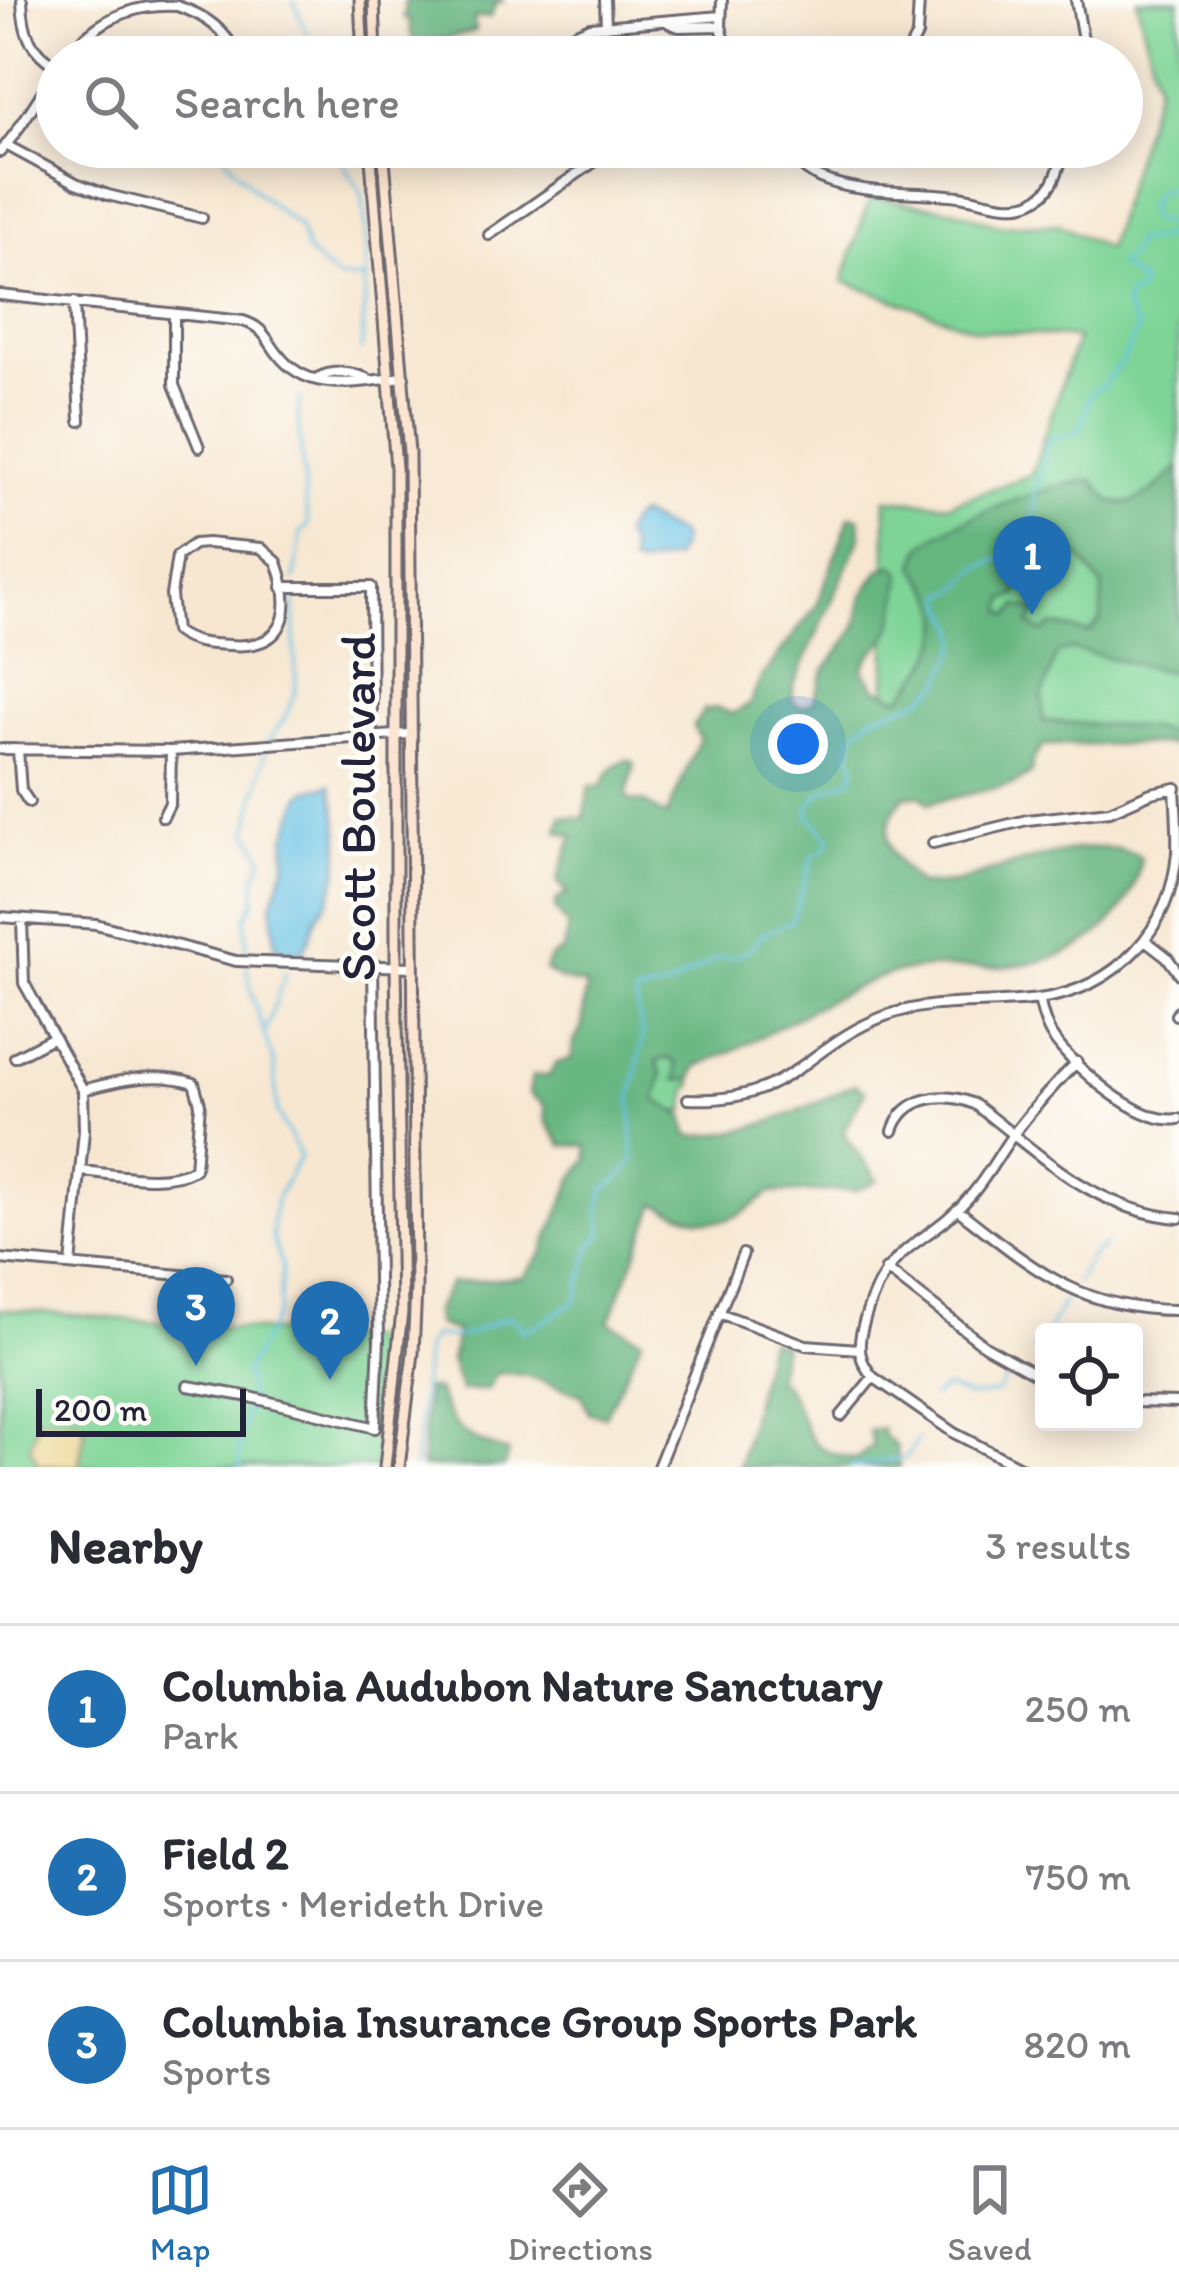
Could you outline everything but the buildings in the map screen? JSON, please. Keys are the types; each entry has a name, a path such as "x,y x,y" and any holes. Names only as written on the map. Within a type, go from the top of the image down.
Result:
{"main road":[{"path":"360,0 362,36"},
{"path":"374,0 375,36"},
{"name":"Scott Boulevard","path":"372,168 396,468 402,1312 385,1467"},
{"name":"Scott Boulevard","path":"385,168 409,453 416,1288 399,1467"}],"street":[{"path":"22,0 26,36 36,51"},
{"path":"605,0 606,26"},
{"path":"722,0 727,36"},
{"path":"916,36 920,0"},
{"path":"1076,0 1082,36"},
{"path":"74,36 99,14 134,1 168,3 202,14 225,36"},
{"path":"569,36 606,26 668,23 679,18 722,21"},
{"path":"36,94 3,148 36,164"},
{"path":"45,168 108,195 202,218"},
{"path":"489,235 586,168"},
{"path":"803,168 837,182 901,194 957,195 1010,205 1036,200 1054,182 1058,168"},
{"path":"0,296 260,326 289,367 316,379 351,372 368,379 404,377"},
{"path":"74,302 80,421"},
{"path":"174,315 174,385 199,448"},
{"path":"194,544 262,548 277,562 282,587 283,613 276,635 264,645 186,640 175,631 171,596 177,556 194,544"},
{"path":"282,587 371,587 372,737"},
{"path":"0,749 171,751 409,734"},
{"path":"18,749 21,790 28,802"},
{"path":"164,817 170,803 171,751"},
{"path":"688,1099 736,1098 763,1091 845,1036 894,1013 949,1004 1039,999 1076,992 1104,978 1145,940 1171,890 1177,852 1177,788 1151,793 1110,811 1027,820 933,843"},
{"path":"0,917 96,924 236,961 411,967"},
{"path":"22,919 24,983 83,1090 70,1265"},
{"path":"1145,940 1179,974"},
{"path":"188,1386 376,1428 380,1340 373,965"},
{"path":"1039,999 1054,1038 1129,1107 1162,1122 1178,1119"},
{"path":"15,1057 52,1038"},
{"path":"1020,1467 954,1433 873,1377 859,1349 870,1301 886,1269 974,1192 1014,1134 1077,1062"},
{"path":"80,1171 165,1178 195,1169 200,1104 194,1083 176,1078 118,1080 83,1090"},
{"path":"893,1132 898,1117 915,1104 943,1097 974,1104 1097,1197 1137,1212 1179,1218"},
{"path":"957,1209 1058,1284 1123,1306 1179,1310"},
{"path":"658,1467 743,1254"},
{"path":"0,1259 226,1279"},
{"path":"886,1269 985,1346 1035,1374"},
{"path":"718,1313 806,1345 859,1349"},
{"path":"841,1416 873,1377"},
{"path":"1143,1402 1179,1403"}],"green space":[{"path":"405,0 505,0 496,3 490,17 474,18 475,31 456,36 412,36 409,19 404,19"},
{"path":"1137,0 1179,0 1179,740 923,729 698,1023 685,1112 633,1108 651,1003 886,727 886,499 950,504 1031,475 1077,338 978,330 843,281 870,197 955,210 1000,226 1058,224 1107,249 1132,168 1143,168 1143,131 1157,85"},
{"path":"1179,466 1179,674 1070,649 1057,653 1042,697 1043,721 1149,728 1179,734 1179,744 1044,745 1033,759 1031,773 1014,784 929,803 921,795 904,796 888,833 893,854 920,885 958,882 1078,849 1124,850 1141,858 1127,901 1115,918 1083,945 1042,961 915,969 881,977 697,1066 692,1080 676,1080 677,1065 669,1058 656,1061 662,1074 656,1100 684,1116 689,1136 754,1127 854,1084 865,1091 843,1132 878,1180 857,1190 769,1193 726,1220 702,1220 656,1204 609,1322 642,1339 605,1416 589,1413 581,1394 517,1374 495,1374 488,1389 461,1391 450,1361 457,1332 437,1325 435,1311 450,1283 523,1277 542,1254 573,1179 588,1158 587,1146 562,1145 546,1121 545,1105 529,1094 532,1076 549,1076 556,1063 571,1059 582,1027 586,985 561,980 545,970 550,958 563,950 568,926 555,909 557,900 568,893 557,881 573,836 558,831 562,816 584,818 590,786 602,786 613,768 630,760 635,764 626,797 643,801 666,817 700,738 693,727 704,710 718,708 732,714 750,704 761,678 817,605 850,516 860,518 861,536 793,687 792,701 802,707 814,701 823,673 856,628 863,595 880,570 893,565 902,573 898,603 890,631 863,670 876,688 900,698 928,664 942,626 936,597 915,565 922,547 977,515 1053,488 1092,480 1112,501 1130,503","holes":["1048,538 1079,556 1102,586 1101,620 1089,633 1053,625 1042,633 1029,624 1038,610 1018,606 1010,616 1003,612 1006,599 1017,596 1022,583 1017,571 1021,549"]},
{"path":"0,1309 395,1341 379,1467 0,1467"},
{"path":"768,1340 783,1344 776,1382 783,1382 814,1442 856,1459 873,1446 869,1431 882,1429 883,1436 896,1446 899,1467 739,1467"},
{"path":"426,1389 437,1390 463,1432 508,1452 504,1467 422,1467"}],"sand":[{"path":"38,1419 79,1419 85,1427 79,1467 39,1465 30,1447"}],"water":[{"path":"640,515 680,535 675,558 631,564 623,535 630,521"},
{"path":"331,785 340,843 338,872 303,951 288,952 275,945 272,903 285,867 286,837 301,796"}],"waterway":[{"path":"293,0 310,36"},
{"path":"235,168 299,227 307,251 324,267 337,278 365,280"},
{"path":"346,168 363,205 366,270 361,350"},
{"path":"415,1467 426,1346 434,1335 463,1335 507,1317 519,1322 522,1331 576,1301 591,1246 602,1235 599,1211 604,1189 634,1161 631,1101 643,1037 635,995 669,987 719,957 750,949 761,935 792,921 813,856 824,851 830,838 807,814 810,806 823,791 851,780 856,764 851,754 853,735 871,717 917,701 940,684 958,646 958,628 945,595 959,589 977,568 1009,556 1037,509 1034,499 1047,441 1080,430 1091,392 1105,385 1123,359 1138,330 1126,299 1140,290 1141,283 1118,265 1132,252 1135,241 1167,235 1171,224 1150,220 1148,208 1155,193 1179,184"},
{"path":"295,579 301,532 308,526 300,398"},
{"path":"247,956 246,918 264,858 248,831 268,741 285,718 296,689 294,597"},
{"path":"240,1467 239,1444 250,1397 245,1372 279,1311 282,1267 272,1237 273,1215 277,1197 300,1156 277,1112 274,1064 247,967"},
{"path":"265,1032 286,972"},
{"path":"1076,1283 1090,1257 1106,1243"},
{"path":"1052,1323 1063,1302"},
{"path":"933,1397 946,1388 970,1397 997,1393 1006,1380"},
{"path":"851,1467 906,1458 918,1439"}],"place":[{"name":"Columbia Audubon Nature Sanctuary","path":"1032,615"},
{"name":"Columbia Insurance Group Sports Park","path":"196,1366"},
{"name":"Field 2","path":"330,1380"}]}
